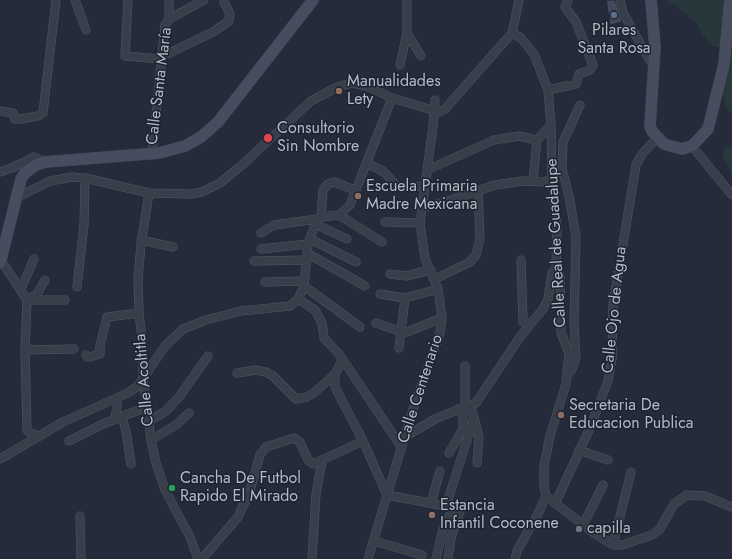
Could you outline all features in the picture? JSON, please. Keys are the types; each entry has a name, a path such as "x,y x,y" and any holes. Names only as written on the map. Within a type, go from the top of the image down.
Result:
{"street":[{"path":"0,111 13,113 15,118 38,116 43,113 56,0"},
{"path":"75,0 86,30"},
{"path":"128,0 125,56 162,57 213,32 229,21 230,14 224,2"},
{"name":"Calle Santa María","path":"152,154 162,57 161,51 165,25 169,19 169,0"},
{"path":"169,19 204,0"},
{"path":"40,436 30,433 27,430 25,350 27,300 21,289 0,262 23,176 36,165 45,162 73,158 152,154 185,146 201,137 218,122 313,0"},
{"path":"400,65 407,33 407,0"},
{"path":"16,198 50,181 72,177 85,178 149,193 191,194 210,188 242,165 312,101 337,87 352,83 366,86 392,98 433,112 439,112 445,109 512,33 519,0"},
{"path":"620,0 622,13 645,52 654,64"},
{"path":"650,0 654,27 654,64 650,126 657,138 664,144 682,149 692,146 708,129 720,85 730,0"},
{"path":"548,90 576,84 579,74 591,68 592,63 576,22 566,2"},
{"path":"407,33 421,56"},
{"name":"Calle Real de Guadalupe","path":"512,33 521,38 534,54 548,90 551,125 552,178 557,227 556,270 560,274 560,322 561,333 569,353 568,373 550,436 544,466 544,487 546,496"},
{"path":"261,233 274,225 318,220 339,215 350,205 392,98"},
{"name":"Calle Centenario","path":"368,559 412,412 440,333 442,318 438,289 435,279 425,259 420,223 435,100"},
{"path":"568,373 572,369 576,358 574,323 576,237 562,168 563,142 580,105"},
{"path":"533,181 537,140 551,125"},
{"path":"427,170 494,140 519,136 537,140"},
{"name":"Calle Ojo de Agua","path":"555,504 608,381 612,358 613,305 636,165 642,154 657,138"},
{"path":"692,146 732,195"},
{"path":"0,172 34,157 45,162"},
{"path":"367,163 384,172 398,187 425,186"},
{"path":"77,287 84,225 85,178"},
{"path":"423,207 442,203 495,185 533,181 545,182 552,178"},
{"path":"0,459 63,422 117,399 138,386 165,346 176,335 192,325 241,311 290,306 298,299 304,284 309,241 318,220 323,190 328,184 334,182 355,190"},
{"path":"435,279 470,262 478,250 480,238 478,190"},
{"name":"Calle Acoltitla","path":"149,193 141,240 138,280 139,313 143,348 143,378 151,440 156,463 165,490 190,537 198,559"},
{"path":"339,215 382,242"},
{"path":"318,220 347,239"},
{"path":"385,222 420,223"},
{"path":"141,240 173,247"},
{"path":"261,249 309,241 356,262"},
{"path":"254,261 307,257 364,286"},
{"path":"21,289 34,259"},
{"path":"521,260 523,322 530,324"},
{"path":"390,274 406,276 431,270"},
{"path":"406,436 436,418 464,408 480,396 530,324 543,309 548,299 552,273 556,270"},
{"path":"27,300 37,294 45,280"},
{"path":"265,282 304,284 360,326"},
{"path":"380,294 405,298 438,289"},
{"path":"399,348 405,298"},
{"path":"298,299 315,310 322,323 324,338 339,354 342,361 402,448"},
{"path":"27,300 65,300"},
{"path":"86,355 87,357 90,357 100,354 100,346 107,317 139,313"},
{"path":"376,323 406,332 442,318"},
{"path":"25,350 74,349"},
{"path":"149,422 166,410 179,397 208,356"},
{"path":"237,372 256,370 266,372 273,376 296,399 301,399 315,392 335,374 342,361"},
{"path":"449,453 463,429 465,366"},
{"path":"335,374 335,387 338,396 363,441 387,494 461,509 451,538 448,559"},
{"path":"117,399 118,418 126,431 131,464"},
{"path":"69,441 118,418 147,407"},
{"path":"464,408 474,418 479,437 477,463"},
{"path":"151,440 176,425 188,413"},
{"path":"436,559 474,418"},
{"path":"202,559 238,517 250,491 260,455 266,447 290,438 294,438 300,442 311,464 322,461 363,441"},
{"path":"579,450 608,460"},
{"path":"312,559 316,494 322,461"},
{"path":"431,503 440,471"},
{"path":"613,545 631,472"},
{"path":"583,525 603,485"},
{"path":"515,559 517,551 546,496 583,525 613,545 622,545 652,535 660,529 674,504 687,495 705,496 732,507"},
{"path":"80,516 81,559"},
{"path":"374,541 422,555"}],"shaded area":[{"path":"666,0 732,0 732,115 726,109 720,80 720,46 712,46 696,23 674,4 669,4"},
{"path":"732,145 732,173 723,158 724,148"}],"building":[{"name":"Pilares Santa Rosa","path":"606,0 615,0 622,22 610,25"}],"place":[{"name":"Pilares Santa Rosa","path":"614,15"},
{"name":"Manualidades Lety","path":"339,91"},
{"name":"Consultorio Sin Nombre","path":"268,138"},
{"name":"Escuela Primaria Madre Mexicana","path":"358,196"},
{"name":"Secretaria De Educacion Publica","path":"561,415"},
{"name":"Cancha De Futbol Rapido El Mirado","path":"172,488"},
{"name":"Estancia Infantil Coconene","path":"432,515"},
{"name":"capilla","path":"579,529"}]}
